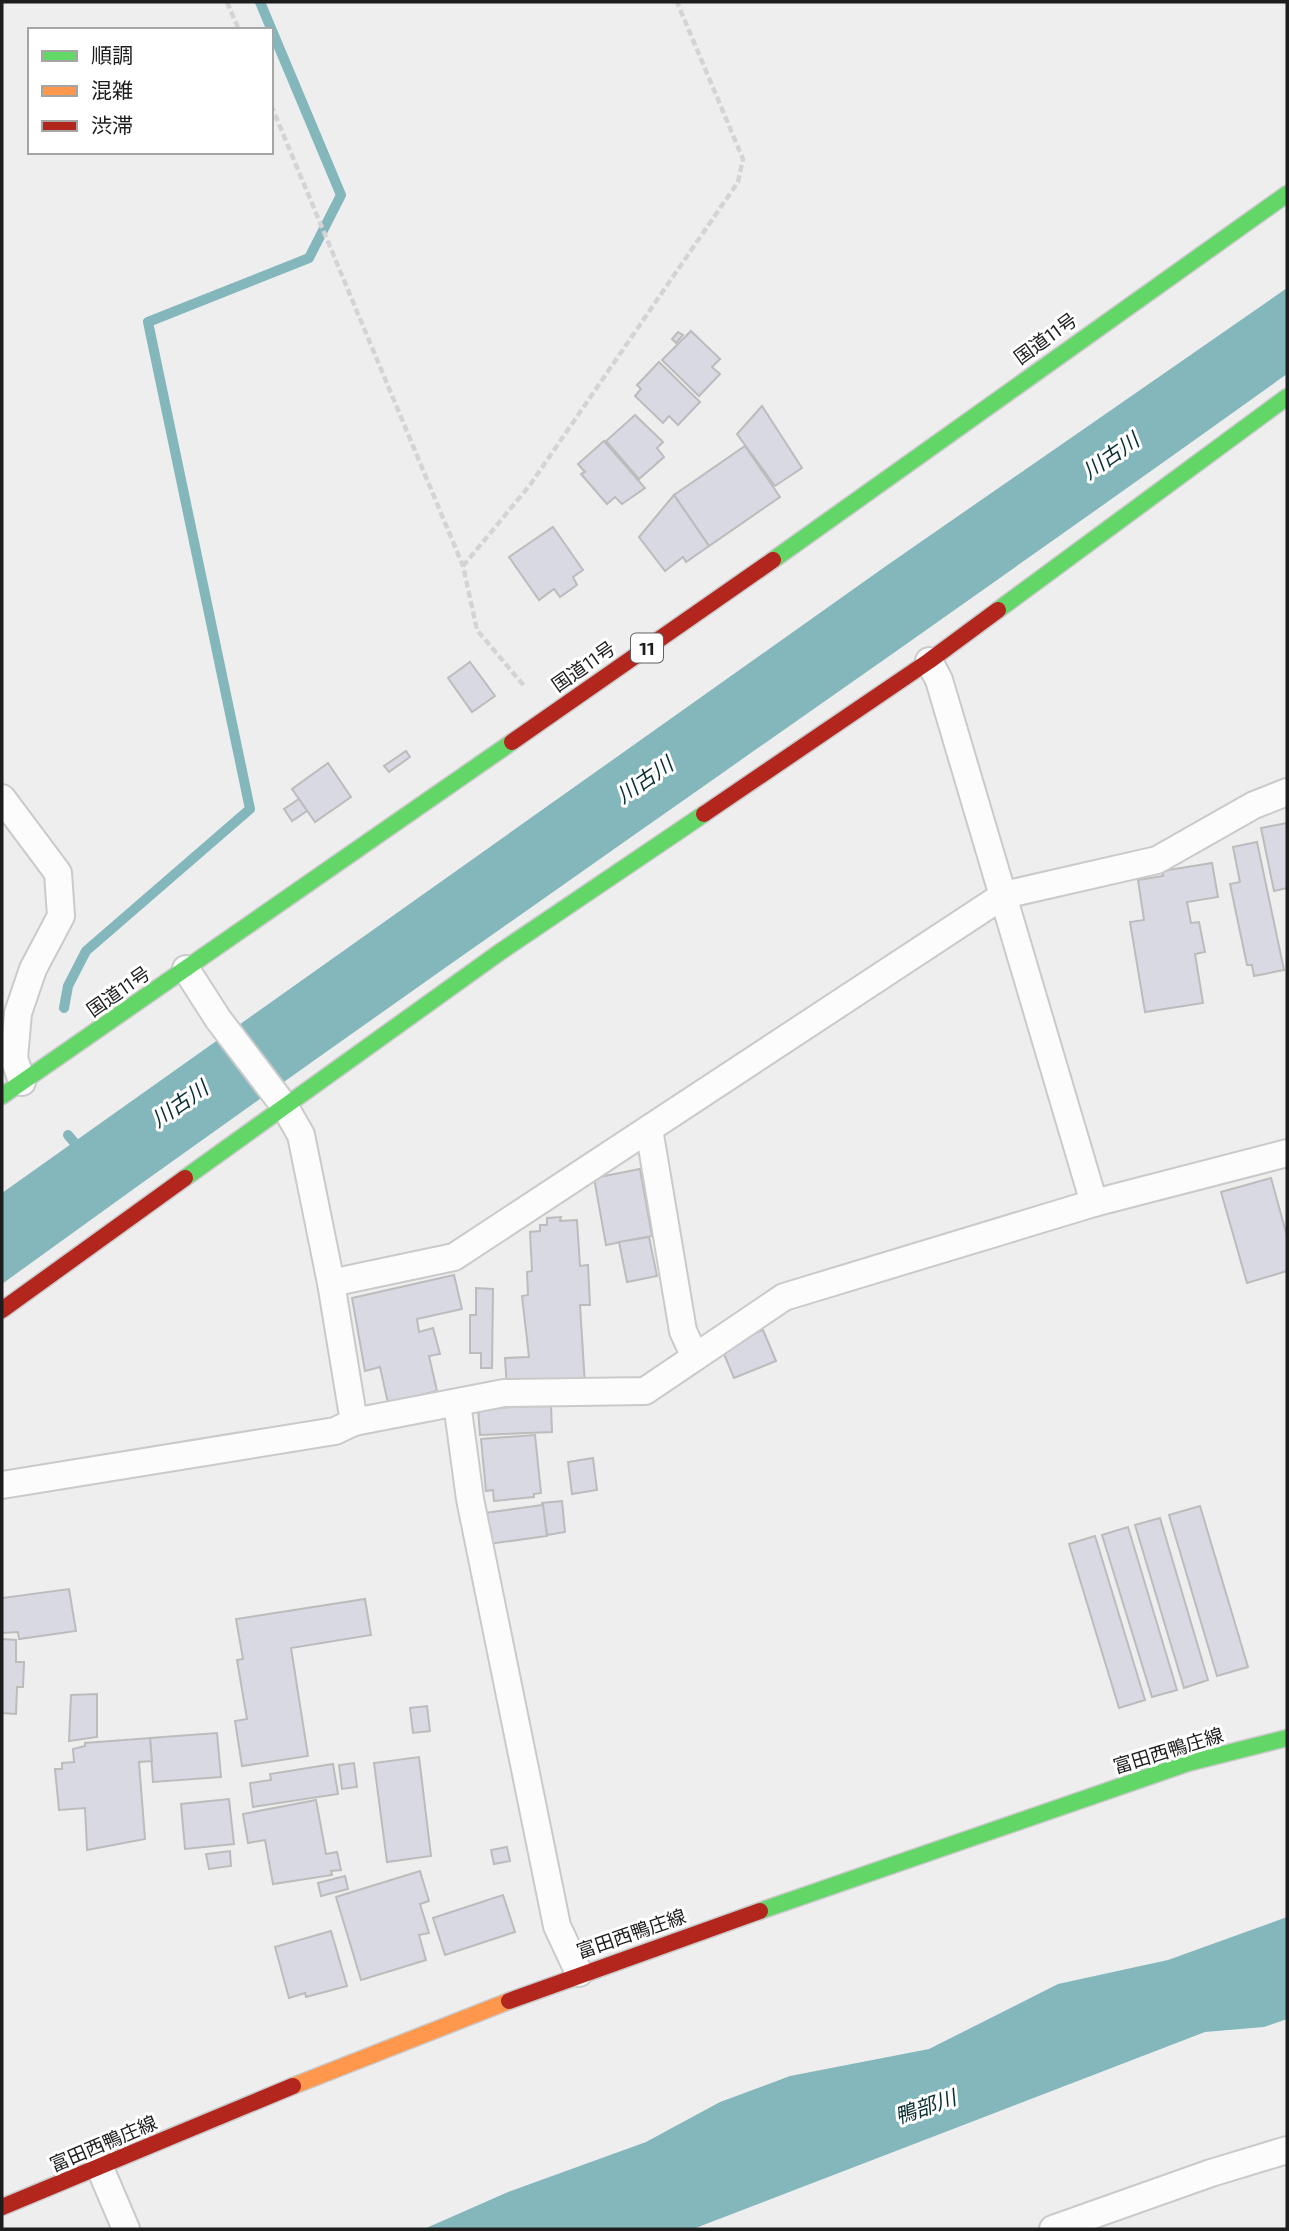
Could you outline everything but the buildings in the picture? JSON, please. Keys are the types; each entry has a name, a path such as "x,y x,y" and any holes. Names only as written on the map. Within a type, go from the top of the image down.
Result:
{"main road":[{"name":"国道11号","path":"12,1089 774,560 1091,331 1287,194"},
{"path":"2,1310 281,1102 929,661 1287,397"},
{"name":"富田西鴨庄線","path":"2,2207 259,2099 579,1973 1188,1763 1287,1738"}],"street":[{"path":"929,661 939,680 1094,1203"},
{"path":"331,1283 454,1257 1004,895 1157,860 1254,804 1287,792"},
{"path":"2,798 58,873 61,916 33,969 18,1013 12,1089"},
{"path":"186,969 218,1019 281,1102 300,1135 331,1283 354,1423"},
{"path":"649,1129 683,1331 695,1357"},
{"path":"2,1485 335,1431 354,1423 504,1393 645,1391 783,1297 1094,1203 1287,1153"},
{"path":"457,1403 470,1499 557,1926 579,1973"},
{"path":"1054,2229 1287,2150"},
{"path":"100,2168 126,2229"}],"path":[{"path":"227,2 238,28"},
{"path":"463,566 530,485 738,182 743,159 677,2"},
{"path":"273,110 463,566 477,630 546,718"}],"water":[{"name":"川古川","path":"1287,288 1287,374 2,1284 2,1193 886,566"},
{"name":"鴨部川","path":"1287,1917 1287,2019 1264,2027 1205,2032 693,2229 424,2229 508,2192 646,2142 720,2102 790,2076 929,2049 1058,1984 1168,1960"}],"waterway":[{"path":"260,2 271,28"},
{"path":"64,1008 68,986 86,951 250,809 148,322 309,258 341,195 273,33"},
{"path":"68,1135 84,1154"}],"traffic: fast":[{"path":"773,560 1287,194"},
{"path":"998,610 1287,397"},
{"path":"2,1096 512,742"},
{"path":"185,1178 500,952 704,814"},
{"path":"760,1911 1188,1763 1287,1738"}],"traffic: slow":[{"path":"293,2086 509,2001"}],"traffic: jam":[{"path":"512,742 773,560"},
{"path":"704,814 929,661 998,610"},
{"path":"2,1310 185,1178"},
{"path":"509,2001 760,1911"},
{"path":"2,2207 293,2086"}]}
